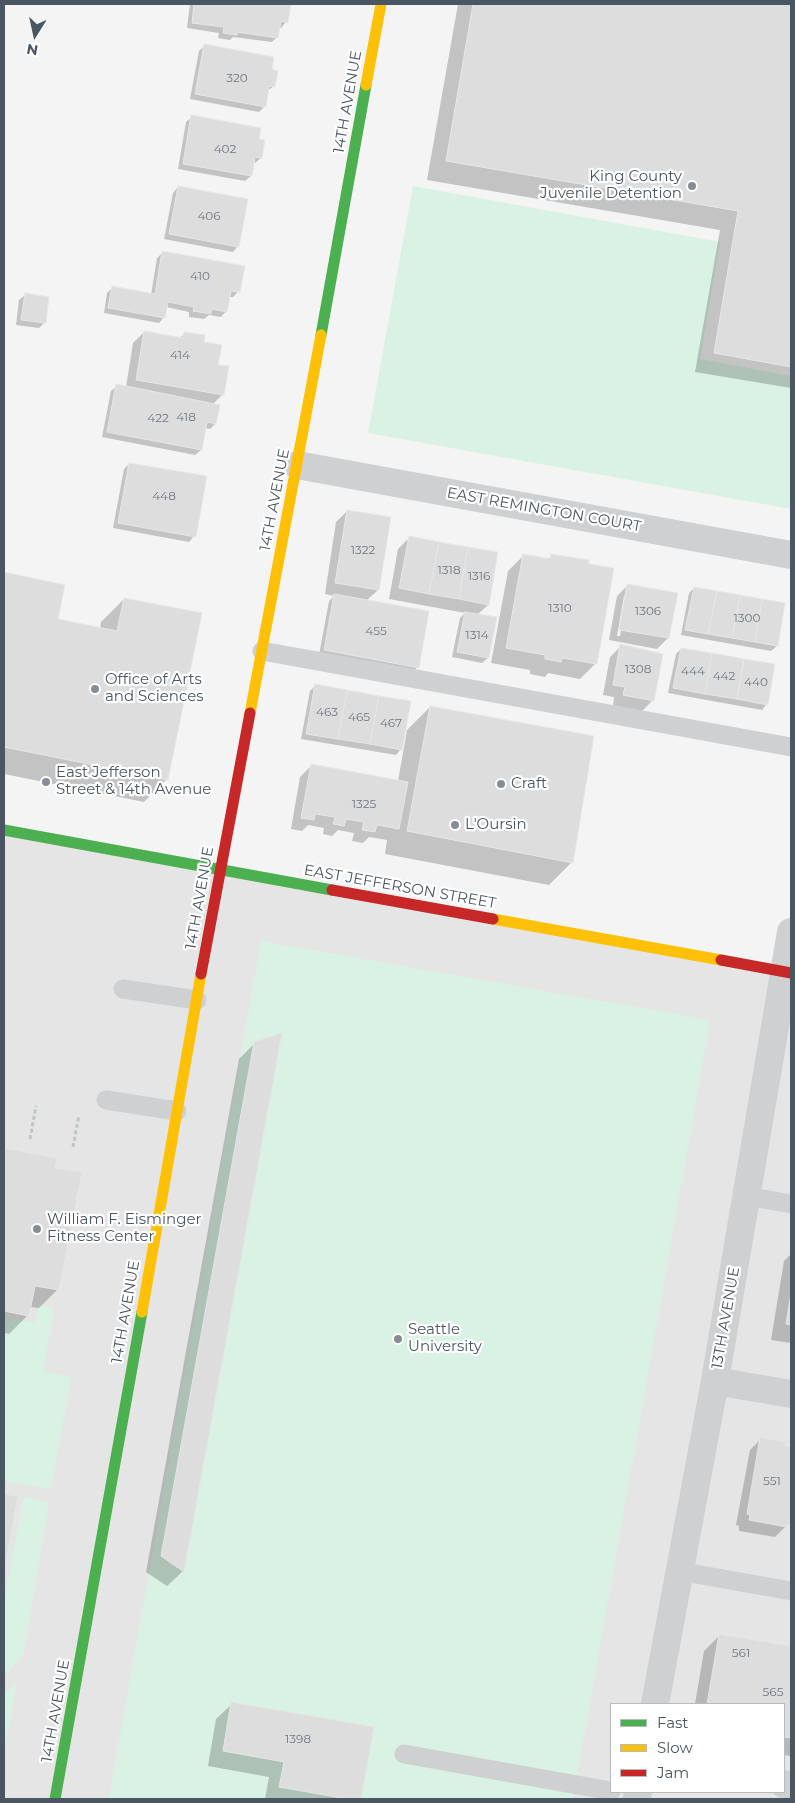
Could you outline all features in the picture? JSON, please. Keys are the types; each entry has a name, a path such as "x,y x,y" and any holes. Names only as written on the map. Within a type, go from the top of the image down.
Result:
{"street":[{"name":"14TH AVENUE","path":"55,1799 220,870 297,465 381,4"},
{"name":"EAST REMINGTON COURT","path":"297,465 791,555"},
{"name":"EAST JEFFERSON STREET","path":"4,830 788,973"},
{"name":"13TH AVENUE","path":"655,1703 788,973 791,932"},
{"path":"715,1380 791,1394"}],"lane":[{"path":"262,651 791,747"},
{"path":"123,989 197,1000"},
{"path":"106,1100 177,1111"},
{"path":"747,1196 791,1204"},
{"path":"680,1571 791,1591"},
{"path":"404,1754 610,1791"}],"path":[{"path":"30,1139 36,1106"},
{"path":"73,1146 79,1114"}],"shaded area":[{"name":"Seattle University","path":"4,830 791,973 791,1799 4,1799"}],"green space":[{"path":"413,186 720,242 700,359 791,376 791,509 368,433"},
{"path":"261,941 710,1020 573,1799 109,1799"},
{"path":"39,1305 54,1308 43,1371 71,1377 51,1489 4,1481 4,1317 36,1323"},
{"path":"24,1497 49,1502 23,1656 4,1676 4,1603"},
{"path":"17,1682 6,1741 4,1740 4,1695"}],"building":[{"path":"194,4 291,4 288,23 281,21 278,38 237,32 237,35 223,33 224,27 192,23"},
{"name":"King County Juvenile Detention","path":"473,4 791,4 791,367 714,353 738,211 446,161"},
{"path":"204,44 274,57 272,69 278,71 275,87 269,86 266,107 195,94"},
{"path":"191,115 261,128 259,139 265,140 262,158 255,157 252,176 183,164"},
{"path":"178,186 248,199 239,247 169,234"},
{"path":"162,251 245,266 240,292 231,291 227,312 212,309 211,314 193,311 194,307 168,302 165,318 108,308 112,286 155,294"},
{"path":"25,293 49,297 46,323 21,320"},
{"path":"144,331 183,338 184,332 205,335 204,342 222,345 218,365 229,366 224,395 136,380"},
{"path":"116,384 220,405 216,424 207,422 202,450 107,432"},
{"path":"129,463 207,476 196,537 118,523"},
{"path":"347,510 391,517 379,590 335,583"},
{"path":"409,536 439,542 429,594 399,588"},
{"path":"439,542 468,547 459,599 429,594"},
{"path":"468,547 498,552 489,605 459,599"},
{"path":"523,554 550,559 551,554 589,560 589,564 614,568 597,664 562,658 561,662 545,659 545,655 506,648"},
{"name":"Office of Arts and Sciences","path":"4,572 65,585 58,619 117,631 124,598 202,613 168,780 4,747"},
{"path":"627,584 678,593 669,638 619,630"},
{"path":"694,587 717,591 708,634 685,630"},
{"path":"717,591 740,595 732,638 708,634"},
{"path":"334,594 429,611 419,668 324,650"},
{"path":"740,595 762,599 755,642 732,638"},
{"path":"762,599 785,603 778,646 755,642"},
{"path":"465,612 497,617 489,658 457,652"},
{"path":"620,644 663,654 654,701 623,695 625,687 613,685"},
{"path":"681,648 712,653 705,694 673,688"},
{"path":"712,653 744,659 737,699 705,694"},
{"path":"744,659 775,664 768,705 737,699"},
{"path":"315,684 347,690 338,739 306,734"},
{"path":"347,690 379,696 370,744 338,739"},
{"path":"379,696 411,701 402,750 370,744"},
{"name":"Craft","path":"430,706 594,736 573,863 407,831"},
{"path":"311,764 408,782 399,829 377,825 375,832 362,830 364,822 346,819 344,826 333,824 335,817 315,814 314,820 301,818"},
{"path":"282,1033 184,1572 161,1556 254,1042"},
{"name":"William F. Eisminger Fitness Center","path":"4,1148 57,1158 55,1168 82,1172 59,1290 35,1286 29,1316 4,1311"},
{"path":"791,1293 791,1325 786,1324"},
{"path":"760,1437 786,1442 785,1446 791,1447 791,1522 788,1522 787,1527 749,1520 750,1515 747,1514"},
{"path":"4,1494 18,1496 4,1574"},
{"path":"719,1634 791,1646 791,1738 785,1737 785,1703 707,1703"},
{"path":"231,1702 374,1727 361,1799 347,1799 279,1787 284,1762 223,1751"}],"traffic: fast":[{"path":"321,335 366,85"},
{"path":"4,830 332,890"},
{"path":"55,1799 142,1312"}],"traffic: slow":[{"path":"366,85 381,4"},
{"path":"250,713 321,335"},
{"path":"493,919 721,960"},
{"path":"142,1312 201,974"}],"traffic: jam":[{"path":"201,974 250,713"},
{"path":"332,890 493,919"},
{"path":"721,960 791,973"}],"place":[{"name":"King County Juvenile Detention","path":"692,186"},
{"name":"Office of Arts and Sciences","path":"95,689"},
{"name":"East Jefferson Street & 14th Avenue","path":"46,782"},
{"name":"Craft","path":"501,784"},
{"name":"L'Oursin","path":"455,825"},
{"name":"William F. Eisminger Fitness Center","path":"37,1229"},
{"name":"Seattle University","path":"398,1339"}]}
